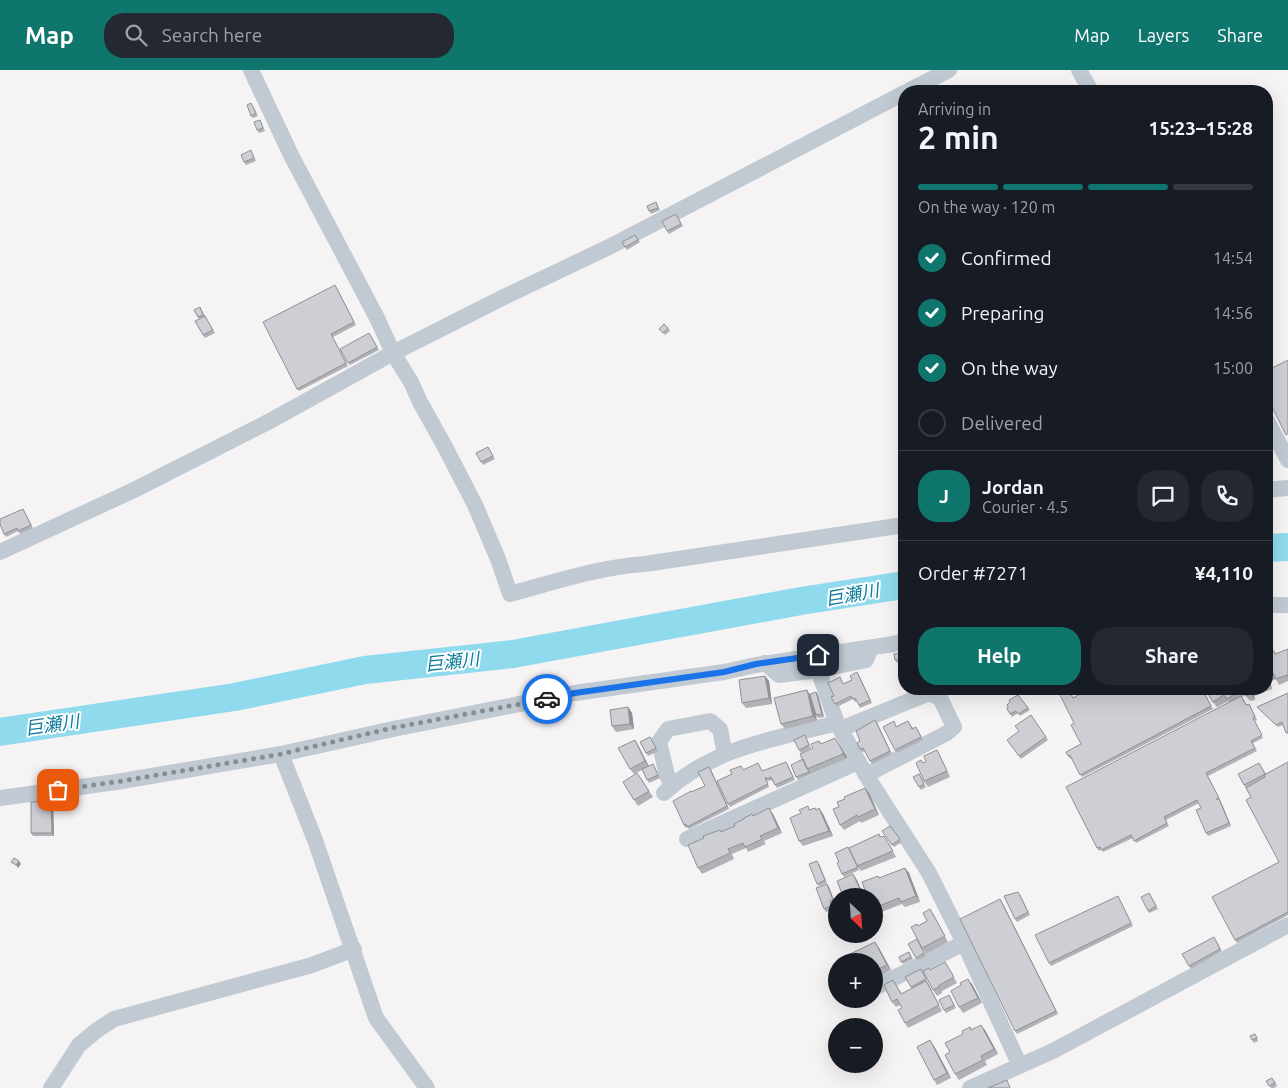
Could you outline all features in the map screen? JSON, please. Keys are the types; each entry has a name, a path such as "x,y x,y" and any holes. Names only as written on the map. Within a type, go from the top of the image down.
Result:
{"street":[{"path":"251,70 292,157 369,302 393,353 411,382 475,505 498,558 510,594 626,565 655,563 898,526"},
{"path":"920,85 949,70"},
{"path":"1079,70 1087,85"},
{"path":"0,552 134,490 262,425 393,353 611,246 898,96"},
{"path":"1273,432 1288,460"},
{"path":"1273,489 1288,488"},
{"path":"1273,605 1288,606"},
{"path":"0,798 116,782 281,754 392,728 575,693 724,672 765,663 871,648 898,642"},
{"path":"765,663 779,675 818,670 866,660 871,648"},
{"path":"818,670 839,726 862,769 929,873 964,943 1020,1066"},
{"path":"724,754 720,729 710,721 668,729 660,742 668,790 680,778 733,750 839,726 924,695"},
{"path":"688,840 947,733 954,727 940,698 933,695"},
{"path":"281,754 315,840 354,949 376,1018 427,1088"},
{"path":"970,1088 1053,1051 1288,925"},
{"path":"883,984 964,943"},
{"path":"51,1088 79,1045 114,1019 312,965 354,949"}],"building":[{"path":"251,103 256,113 251,116 247,105"},
{"path":"260,120 263,128 257,130 254,122"},
{"path":"251,150 254,158 244,162 241,155"},
{"path":"656,202 658,208 649,211 647,206"},
{"path":"676,214 681,224 667,231 662,221"},
{"path":"635,235 638,240 625,247 622,242"},
{"path":"335,285 354,322 331,334 346,363 297,389 263,322"},
{"path":"200,307 203,315 198,317 194,310"},
{"path":"205,316 213,330 203,335 195,321"},
{"path":"664,324 668,328 663,333 659,329"},
{"path":"369,333 377,347 348,363 340,349"},
{"path":"1288,360 1288,434 1286,435 1273,409 1273,368"},
{"path":"488,447 493,456 481,462 476,453"},
{"path":"23,509 31,525 18,531 17,528 4,534 0,519"},
{"path":"1288,649 1288,677 1287,675 1276,679 1273,673 1273,650 1275,654"},
{"path":"898,653 898,660 895,660 894,654"},
{"path":"857,672 870,700 859,705 855,698 853,699 851,696 835,704 831,697 834,696 828,683 840,677 843,684 852,680 850,676"},
{"path":"765,676 769,698 742,703 739,680"},
{"path":"807,690 813,716 781,724 774,698"},
{"path":"816,692 822,714 816,715 810,694"},
{"path":"1288,693 1288,732 1286,733 1282,722 1276,725 1257,707"},
{"path":"1018,695 1028,708 1018,714 1016,711 1010,714 1007,709 1009,700"},
{"path":"1060,695 1071,695 1073,698 1079,695 1205,695 1211,706 1080,775 1070,755 1068,756 1066,752 1081,744 1071,725 1074,723"},
{"path":"1209,695 1224,695 1213,702"},
{"path":"1224,695 1233,695 1227,699"},
{"path":"1241,696 1246,705 1249,704 1255,717 1253,718 1262,735 1251,741 1255,748 1206,773 1219,798 1216,799 1219,799 1229,823 1206,833 1196,810 1201,808 1197,800 1164,817 1167,823 1134,841 1131,835 1101,850 1100,847 1097,848 1066,787"},
{"path":"628,707 630,724 612,726 610,710"},
{"path":"1031,715 1046,737 1019,756 1007,740 1019,731 1015,726"},
{"path":"875,720 890,751 870,761 863,748 860,749 857,743 860,741 856,731"},
{"path":"894,721 896,727 908,721 912,729 916,727 921,737 895,750 883,727"},
{"path":"805,735 809,745 799,750 794,740"},
{"path":"650,737 656,748 646,753 640,742"},
{"path":"835,738 843,754 807,769 800,754 813,748 811,744 819,741 821,744"},
{"path":"635,740 645,761 630,769 618,748"},
{"path":"937,750 947,771 924,781 916,763 921,760 923,763 926,762 924,756"},
{"path":"803,759 809,772 796,777 791,765"},
{"path":"786,762 793,777 775,785 771,777 767,779 766,777 768,784 728,804 717,781 732,774 730,770 741,766 743,770 758,763 762,771"},
{"path":"1288,762 1288,912 1235,940 1212,897 1279,862 1246,800 1251,797 1246,788 1265,777 1264,775"},
{"path":"1259,763 1265,774 1244,785 1238,774"},
{"path":"653,764 658,775 647,780 642,769"},
{"path":"709,767 727,806 687,827 686,824 684,825 673,801 705,786 698,772"},
{"path":"637,773 649,791 634,800 623,782"},
{"path":"919,774 924,784 919,787 913,777"},
{"path":"865,788 875,809 858,817 857,815 840,825 833,809 839,807 837,802"},
{"path":"51,801 52,833 31,833 31,802"},
{"path":"808,806 809,810 819,808 829,831 799,841 790,818 801,813 799,810"},
{"path":"769,808 778,828 760,836 762,839 745,847 743,843 728,849 730,853 698,868 688,845 704,838 703,836 720,830 721,832 735,826 734,824 744,818"},
{"path":"890,826 900,839 892,845 882,831"},
{"path":"879,834 880,837 884,836 893,851 857,866 849,848"},
{"path":"848,847 858,867 842,874 835,853"},
{"path":"14,858 19,861 16,865 11,862"},
{"path":"817,861 825,880 817,884 809,864"},
{"path":"905,868 916,896 901,902 899,898 883,904 883,888 864,888 862,882 878,876 879,878"},
{"path":"853,874 859,888 840,888 837,881"},
{"path":"827,884 828,907 824,909 816,888"},
{"path":"1018,892 1028,912 1015,919 1004,896"},
{"path":"1149,893 1156,906 1148,911 1141,897"},
{"path":"1118,896 1131,923 1049,963 1035,935"},
{"path":"1000,899 1056,1011 1015,1031 960,919"},
{"path":"930,909 945,936 922,948 911,927 917,924 918,926 927,921 923,913"},
{"path":"1214,937 1220,949 1189,966 1182,954"},
{"path":"917,939 924,953 916,958 908,944"},
{"path":"876,943 881,953 852,953"},
{"path":"909,952 911,957 901,962 899,957"},
{"path":"883,957 887,965 883,967"},
{"path":"945,962 954,977 933,990 923,971 929,968 930,970"},
{"path":"921,969 926,979 911,987 905,977"},
{"path":"968,979 978,998 959,1007 951,991"},
{"path":"893,980 901,994 926,981 939,1005 905,1023 898,1010 902,1008 897,999 892,1002 884,985"},
{"path":"949,995 954,1005 944,1010 939,1000"},
{"path":"981,1025 994,1049 981,1056 983,1060 955,1074 945,1055 950,1052 945,1043 963,1034 962,1031 970,1027 971,1030"},
{"path":"1255,1034 1257,1038 1252,1040 1250,1036"},
{"path":"930,1040 947,1073 934,1080 917,1047"},
{"path":"1272,1078 1275,1083 1269,1086 1266,1081"},
{"path":"1007,1080 1010,1088 988,1088"}],"waterway":[{"name":"巨瀬川","path":"1273,548 1288,547"},
{"name":"巨瀬川","path":"0,732 235,697 365,670 513,654 801,601 898,586"}],"way so far":[{"path":"58,790 281,754 392,728 547,699"}],"route":[{"path":"547,699 575,693 724,672 756,664 818,655"}]}
